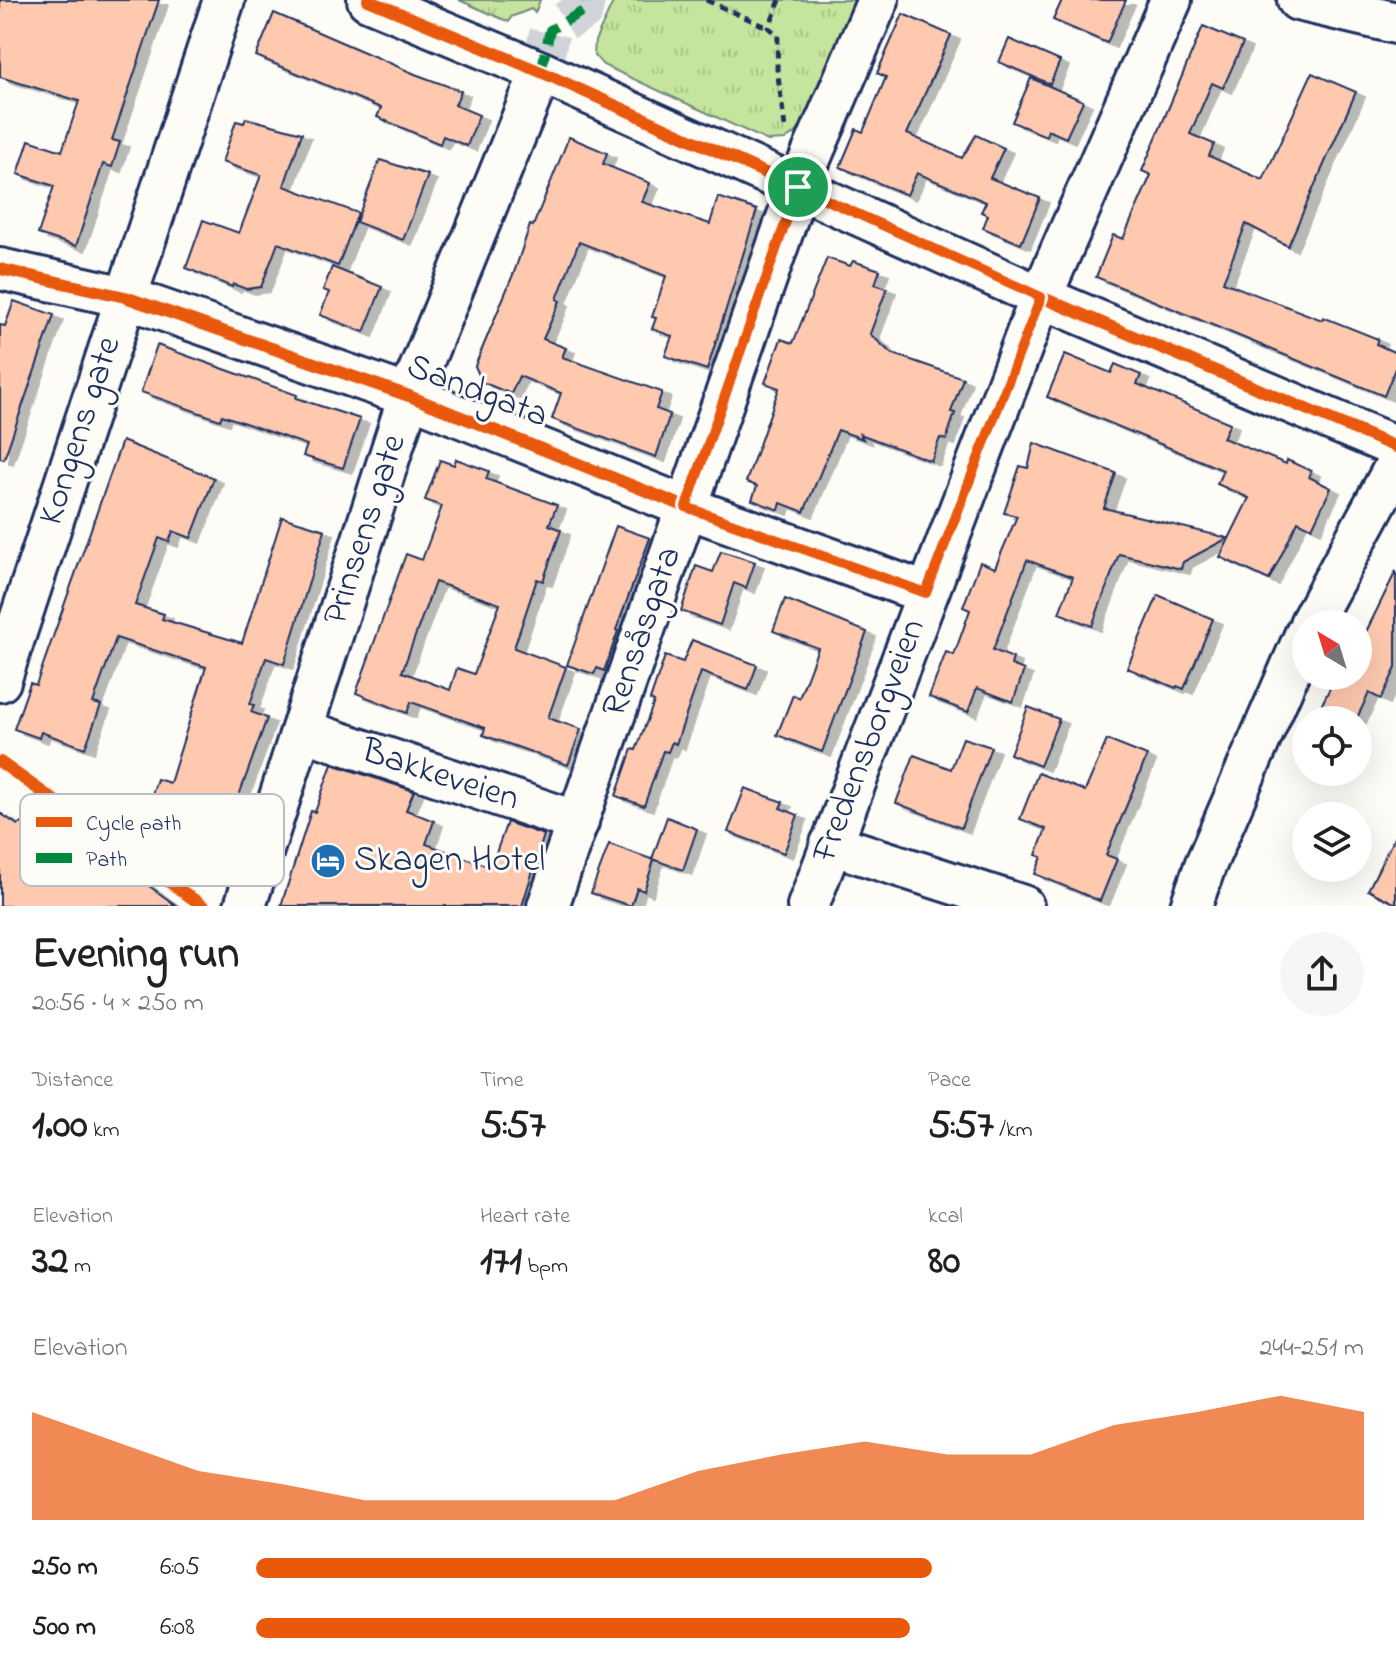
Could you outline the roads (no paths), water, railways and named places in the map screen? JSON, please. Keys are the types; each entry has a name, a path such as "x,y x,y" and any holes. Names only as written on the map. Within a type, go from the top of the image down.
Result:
{"street":[{"name":"Kongens gate","path":"0,681 224,0"},
{"path":"368,0 541,72 1041,297 1396,447"},
{"name":"Rensåsgata","path":"548,906 798,187 878,0"},
{"name":"Fredensborgveien","path":"808,906 1041,297 1171,0"},
{"path":"1298,0 1396,23"},
{"name":"Prinsens gate","path":"281,794 409,396 541,72"},
{"name":"Sandgata","path":"0,269 125,297 409,396 686,507 926,593"},
{"path":"1318,610 1396,465"},
{"path":"1191,906 1221,826 1292,665"},
{"name":"Bakkeveien","path":"302,730 578,822"},
{"path":"831,844 1023,906"},
{"name":"Prinsens gate","path":"245,906 251,886"}],"tunnel":[{"path":"541,72 550,30 583,11 585,0"}],"place":[{"name":"Skagen Hotel","path":"328,861"}]}
